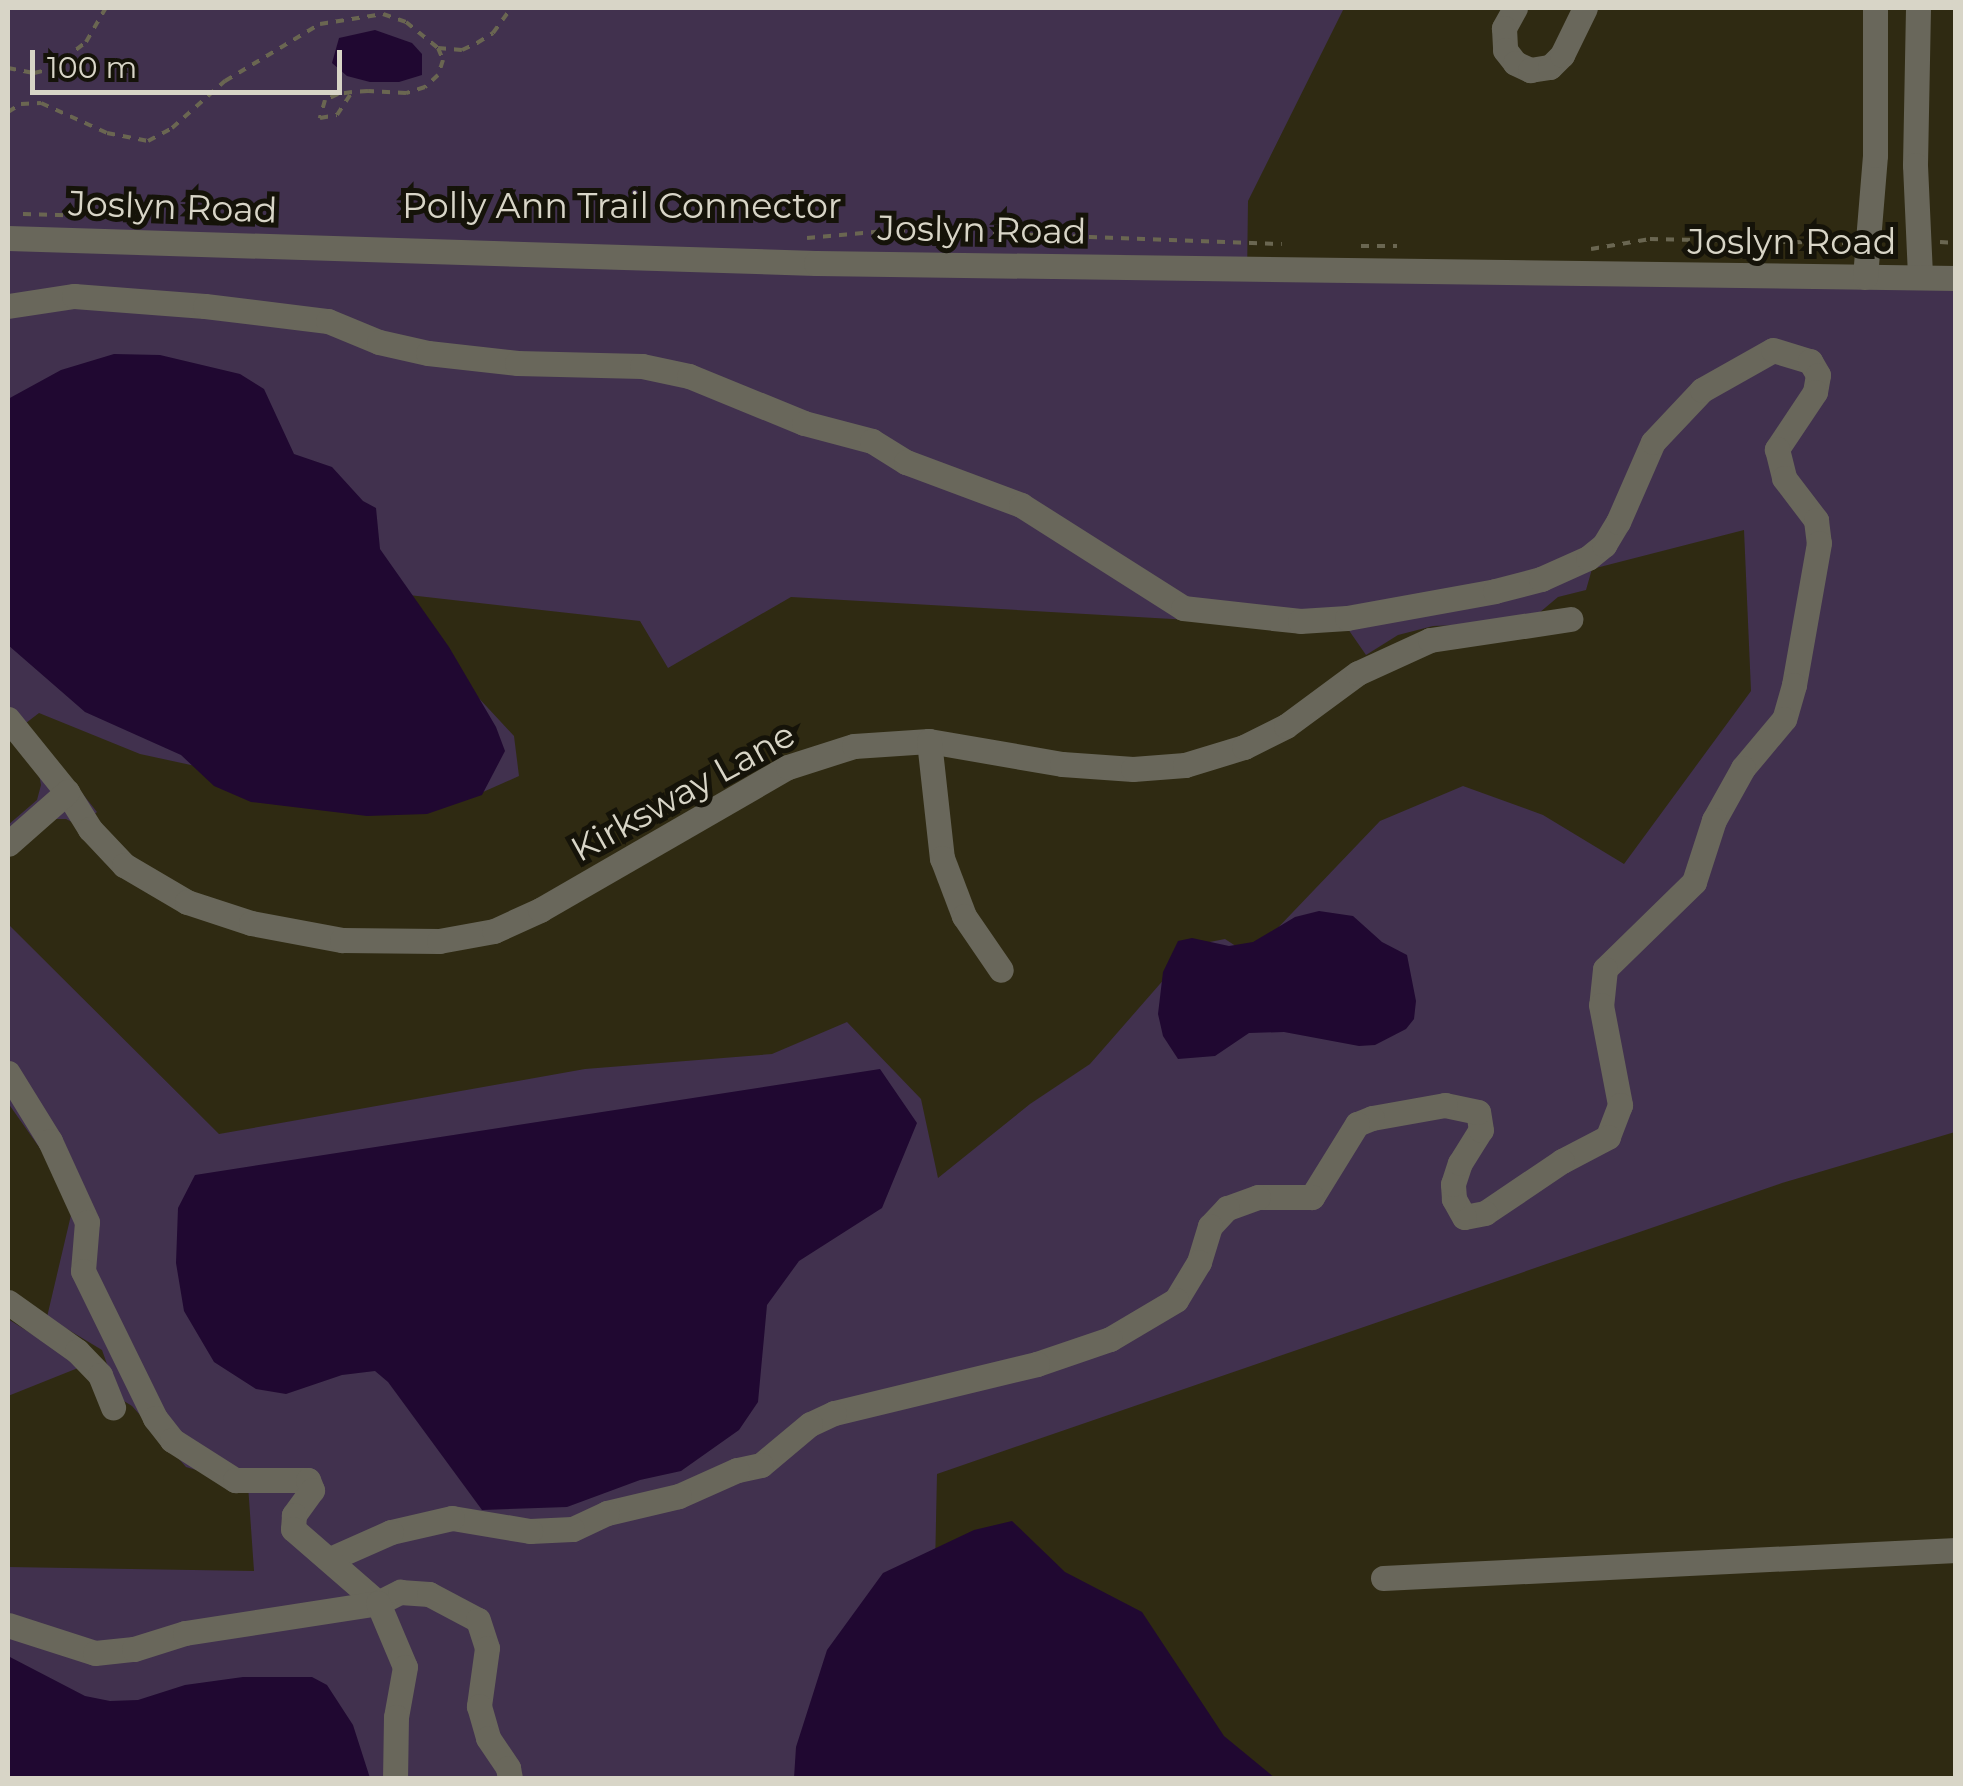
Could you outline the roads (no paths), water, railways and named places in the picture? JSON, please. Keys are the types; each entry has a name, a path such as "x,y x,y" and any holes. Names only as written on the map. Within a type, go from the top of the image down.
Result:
{"street":[{"path":"1515,8 1504,28 1505,50 1515,64 1530,70 1550,67 1562,56 1585,8"},
{"path":"1865,277 1875,155 1875,8"},
{"path":"1918,8 1915,165 1920,278"},
{"name":"Joslyn Road","path":"8,238 816,262 1956,278"},
{"path":"8,306 74,296 205,306 328,321 379,342 428,353 518,363 642,366 690,376 804,423 872,442 906,462 1021,505 1183,608 1300,622 1346,618 1495,591 1541,579 1588,558 1604,546 1618,522 1652,442 1702,390 1773,350 1810,361 1818,374 1815,392 1777,449 1784,478 1816,520 1818,542 1794,685 1784,718 1743,768 1714,820 1694,882 1605,969 1601,1005 1620,1104 1608,1137 1562,1161 1497,1206 1464,1217 1454,1199 1454,1184 1460,1163 1481,1130 1478,1112 1446,1105 1372,1118 1357,1124 1312,1198 1258,1197 1227,1208 1210,1226 1199,1262 1176,1300 1110,1338 1054,1359 834,1413 810,1424 760,1465 737,1470 678,1496 607,1513 572,1530 530,1531 452,1518 391,1532 330,1559"},
{"name":"Kirksway Lane","path":"8,719 67,792 90,829 124,865 186,902 251,924 342,940 438,941 494,931 540,910 788,767 854,746 929,741 1062,764 1133,770 1184,764 1244,747 1286,726 1358,673 1430,640 1570,619"},
{"path":"929,741 942,858 964,916 1002,970"},
{"path":"8,844 67,792"},
{"path":"8,1073 44,1131 87,1222 82,1271 155,1418 172,1440 235,1480 308,1480 312,1490 294,1516 293,1529 378,1603 405,1667 396,1717 395,1778"},
{"path":"8,1302 77,1351 100,1375 113,1406"},
{"path":"1382,1578 1956,1550"},
{"path":"8,1625 95,1653 134,1649 185,1632 378,1603 400,1592 429,1594 478,1620 487,1648 479,1706 488,1738 508,1768 510,1778"}]}
